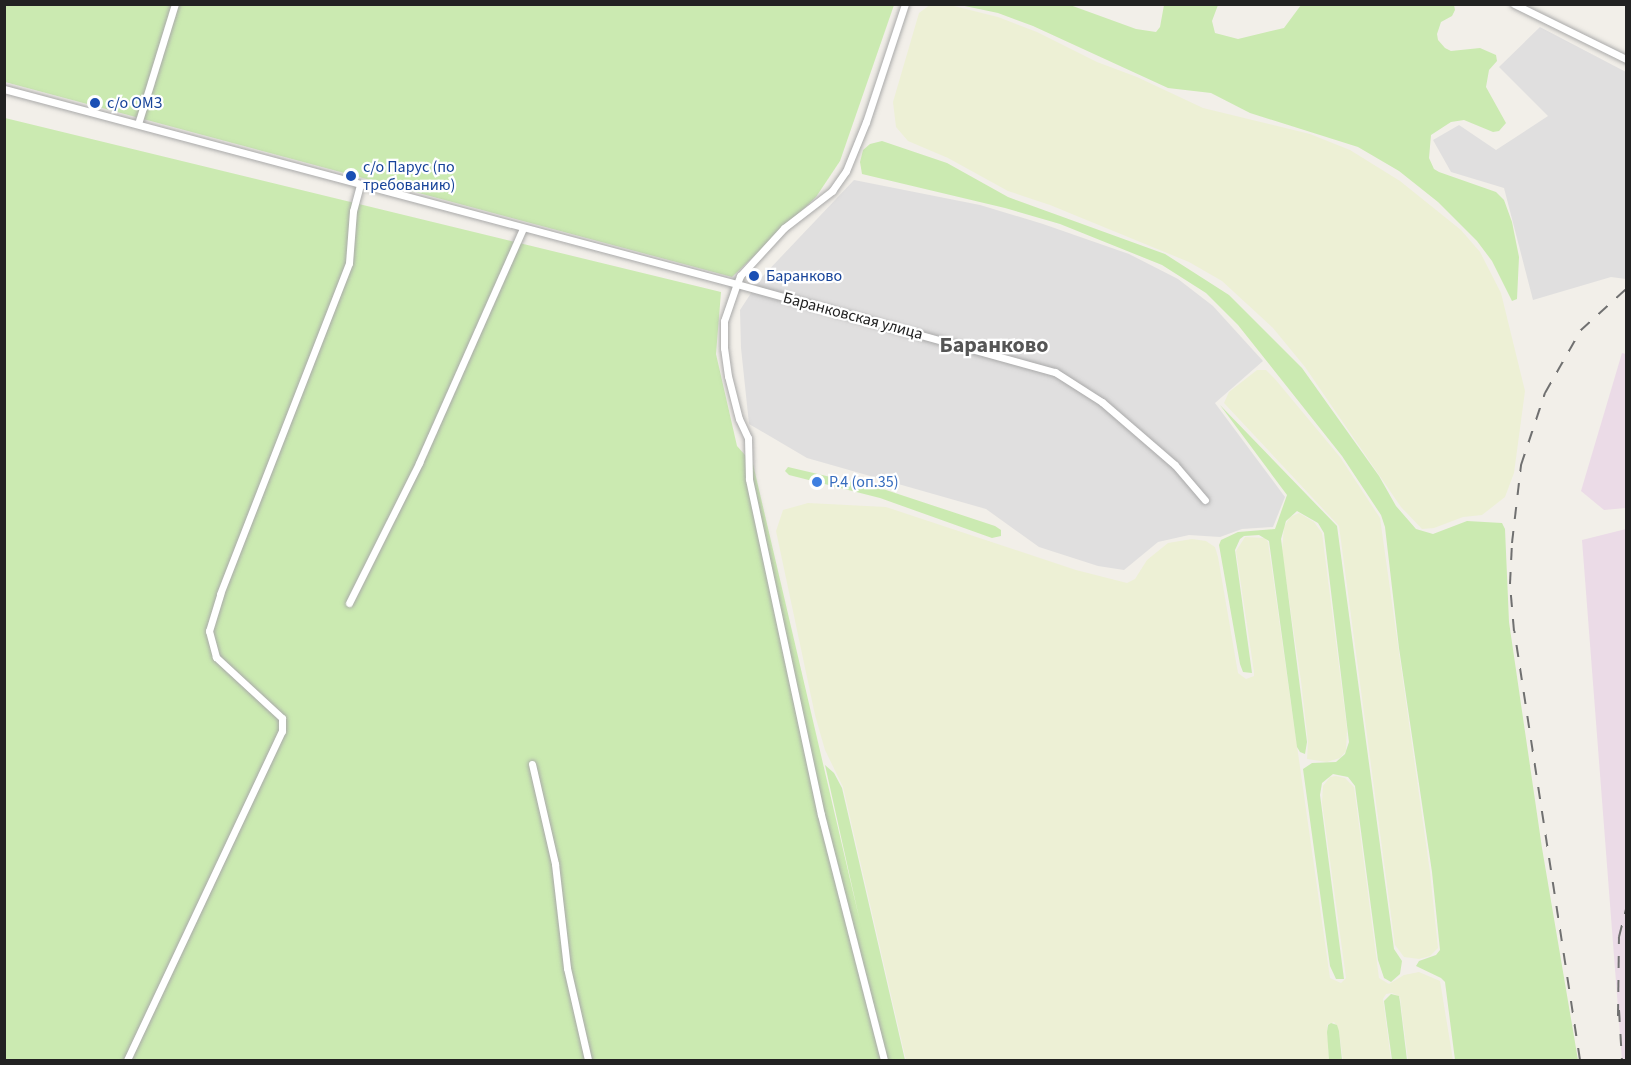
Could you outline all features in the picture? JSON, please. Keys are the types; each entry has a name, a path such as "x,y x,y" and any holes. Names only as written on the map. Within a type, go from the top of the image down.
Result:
{"street":[{"path":"138,124 175,4"},
{"path":"884,1060 821,815 749,479 748,438 739,419 728,376 724,348 724,321 740,276 784,228 832,190 846,171 866,122 905,4"},
{"path":"1514,4 1626,60"},
{"name":"Баранковская улица","path":"4,89 1055,372 1102,402 1174,465 1205,500"},
{"path":"127,1060 282,731 282,718 216,657 209,631 220,594 349,263 353,211 360,184"},
{"path":"349,603 419,464 524,228"},
{"path":"532,764 555,864 567,969 588,1060"}],"shaded area":[{"path":"1540,27 1626,72 1626,279 1611,277 1533,300 1504,188 1451,172 1433,140 1459,125 1496,150 1548,116 1499,67"},
{"path":"854,180 980,205 1129,254 1178,279 1213,306 1263,361 1215,403 1285,497 1273,527 1242,529 1220,537 1189,535 1158,542 1124,570 1098,566 1039,547 986,509 807,458 749,424 741,348 740,310 761,278"},
{"path":"1622,353 1626,354 1626,508 1604,510 1581,491"},
{"path":"1626,529 1626,1060 1622,1060 1582,540"}],"green space":[{"path":"931,4 950,5 998,17 1037,32 1097,62 1137,77 1203,108 1310,134 1350,150 1400,181 1461,230 1480,252 1501,293 1525,391 1514,473 1505,497 1482,515 1463,517 1434,528 1422,529 1401,507 1305,367 1273,328 1222,281 1189,262 1050,205 1008,191 948,158 908,141 896,127 893,102 919,13"},
{"path":"4,5 894,5 840,161 816,197 732,277 5,82"},
{"path":"960,5 1070,5 1136,29 1156,32 1160,27 1164,5 1218,5 1212,21 1215,33 1238,39 1284,28 1301,5 1454,5 1455,10 1452,16 1441,22 1437,34 1438,40 1451,51 1480,48 1496,55 1497,61 1489,70 1486,87 1506,123 1499,131 1493,132 1464,120 1451,122 1431,135 1429,158 1434,169 1439,172 1496,192 1504,200 1512,222 1519,257 1517,299 1512,301 1492,261 1477,241 1438,202 1399,171 1358,147 1250,113 1211,93 1168,88 1033,26 998,13"},
{"path":"5,118 721,292 716,354 737,446 753,464 860,922 825,765 834,773 842,788 905,1060 5,1060"},
{"path":"882,141 947,163 1008,197 1165,254 1229,295 1302,368 1379,476 1396,506 1416,529 1433,534 1467,521 1502,523 1505,529 1509,622 1542,848 1578,1060 1455,1060 1445,982 1416,966 1419,961 1436,955 1440,950 1432,872 1399,648 1385,527 1381,515 1342,456 1238,325 1206,293 1162,265 1060,224 1005,208 862,174 860,162 863,150 870,144"},
{"path":"1257,370 1266,370 1275,379 1340,457 1380,518 1430,872 1438,948 1430,956 1419,959 1404,957 1395,945 1339,526 1224,403 1229,392"},
{"path":"1220,405 1337,526 1394,949 1402,961 1400,974 1391,982 1384,978 1378,960 1355,786 1348,777 1333,774 1322,783 1320,795 1344,979 1336,979 1330,966 1303,769 1312,763 1336,762 1345,754 1349,742 1324,533 1318,523 1297,511 1286,521 1281,539 1307,742 1305,754 1297,747 1269,541 1259,535 1244,536 1235,550 1252,673 1243,672 1240,664 1219,545 1221,540 1238,532 1275,529 1287,495"},
{"path":"788,467 886,490 995,526 1001,530 1001,536 992,538 880,498 789,475 785,471"},
{"path":"808,503 886,507 1076,570 1127,583 1135,579 1147,560 1168,543 1192,539 1206,541 1215,547 1218,557 1238,673 1246,679 1254,676 1254,672 1236,551 1245,537 1265,538 1268,542 1330,978 1341,983 1346,978 1322,802 1323,786 1330,777 1336,776 1345,778 1354,787 1379,978 1389,984 1404,975 1419,972 1440,981 1453,1060 1408,1060 1400,997 1392,993 1386,994 1383,999 1391,1060 1343,1060 1339,1031 1334,1022 1327,1025 1329,1060 906,1060 843,787 825,750 815,715 776,531 783,510"},
{"path":"1299,513 1314,522 1322,533 1347,729 1346,751 1340,758 1327,762 1307,759 1308,742 1301,681 1282,552 1284,527 1290,517"},
{"path":"1391,994 1399,996 1407,1060 1392,1060 1384,1001"},
{"path":"1331,1023 1337,1025 1339,1031 1342,1060 1329,1060 1327,1032 1328,1025"}],"railway":[{"path":"1580,1060 1514,631 1510,584 1512,543 1521,465 1545,393 1581,330 1626,289"},
{"path":"1618,1016 1619,937 1626,908"},
{"path":"1619,1010 1622,1060"}],"place":[{"name":"с/о ОМЗ","path":"95,103"},
{"name":"с/о Парус (по требованию)","path":"351,176"},
{"name":"Баранково","path":"754,276"},
{"name":"Р.4 (оп.35)","path":"817,482"}],"district":[{"name":"Баранково","path":"994,346"}]}
